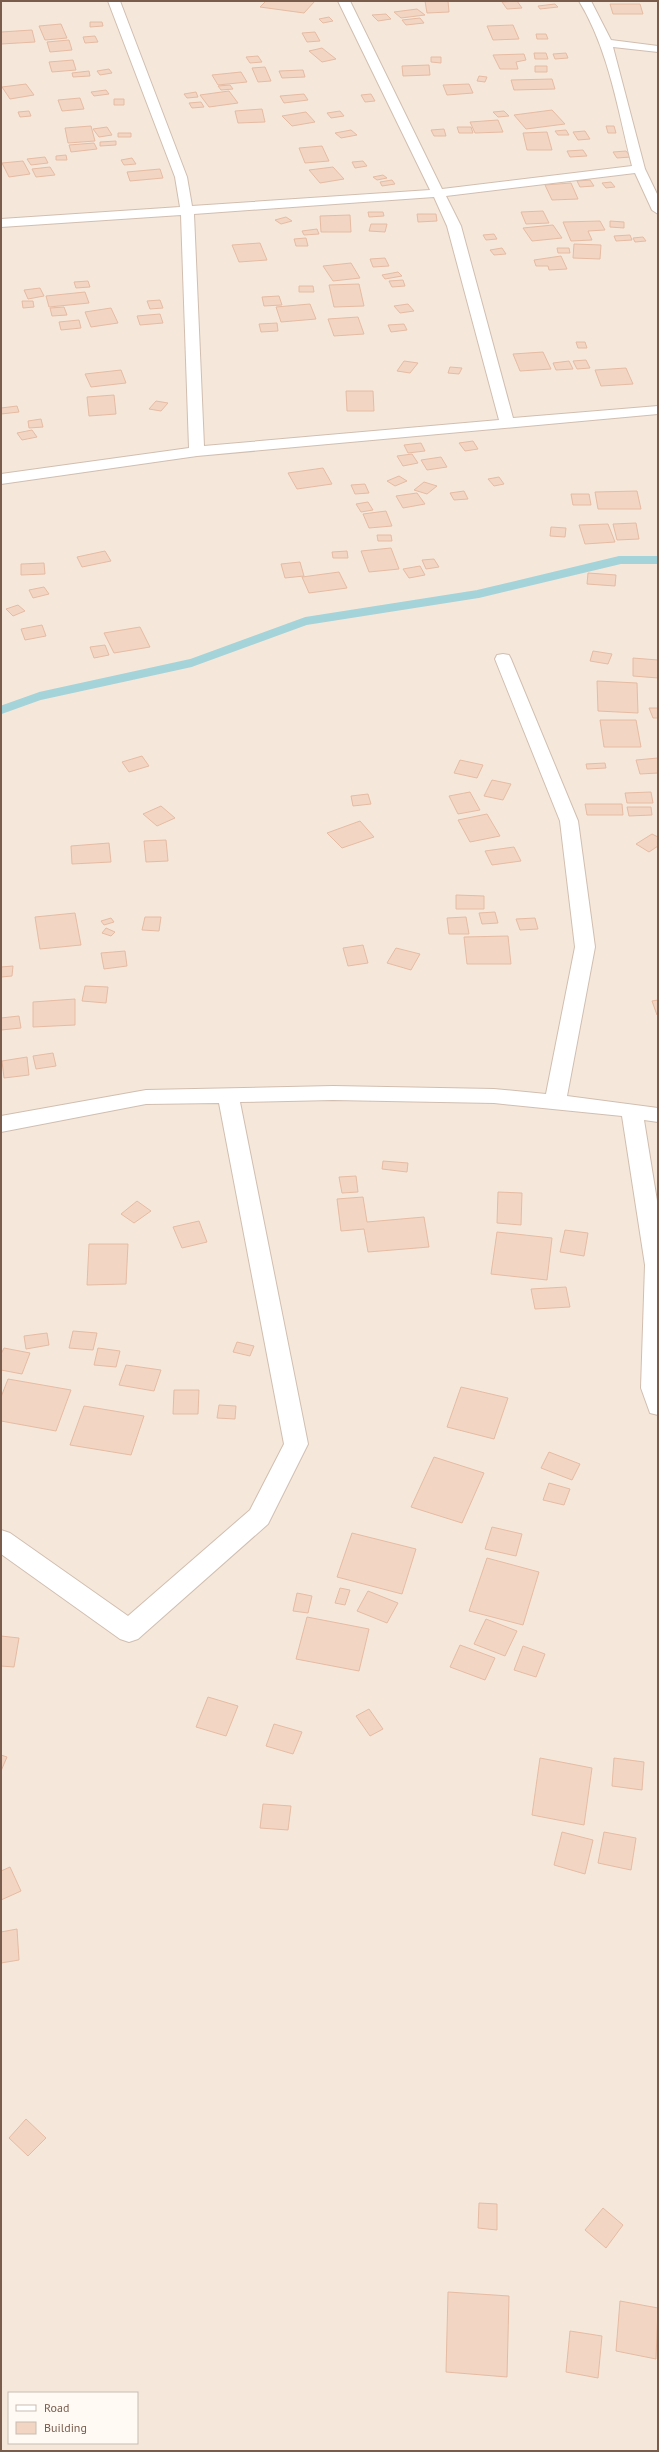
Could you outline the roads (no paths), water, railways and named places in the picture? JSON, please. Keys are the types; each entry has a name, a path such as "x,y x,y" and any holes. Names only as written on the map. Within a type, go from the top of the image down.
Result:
{"street":[{"path":"114,1 181,177 187,212 197,451"},
{"path":"344,1 454,226 507,422"},
{"path":"585,1 597,21 606,43 639,169 658,210"},
{"path":"606,43 658,49"},
{"path":"1,223 187,212 439,193 639,169"},
{"path":"1,479 197,451 507,422 658,410"},
{"path":"502,659 570,821 584,947 555,1102"},
{"path":"1,1124 146,1097 333,1093 486,1096 632,1110 658,1115"},
{"path":"1,1540 129,1631 259,1517 296,1444 228,1095"},
{"path":"632,1110 656,1265 653,1388 658,1406"}],"waterway":[{"path":"1,710 40,696 191,663 306,621 478,594 620,560 658,560"}]}
